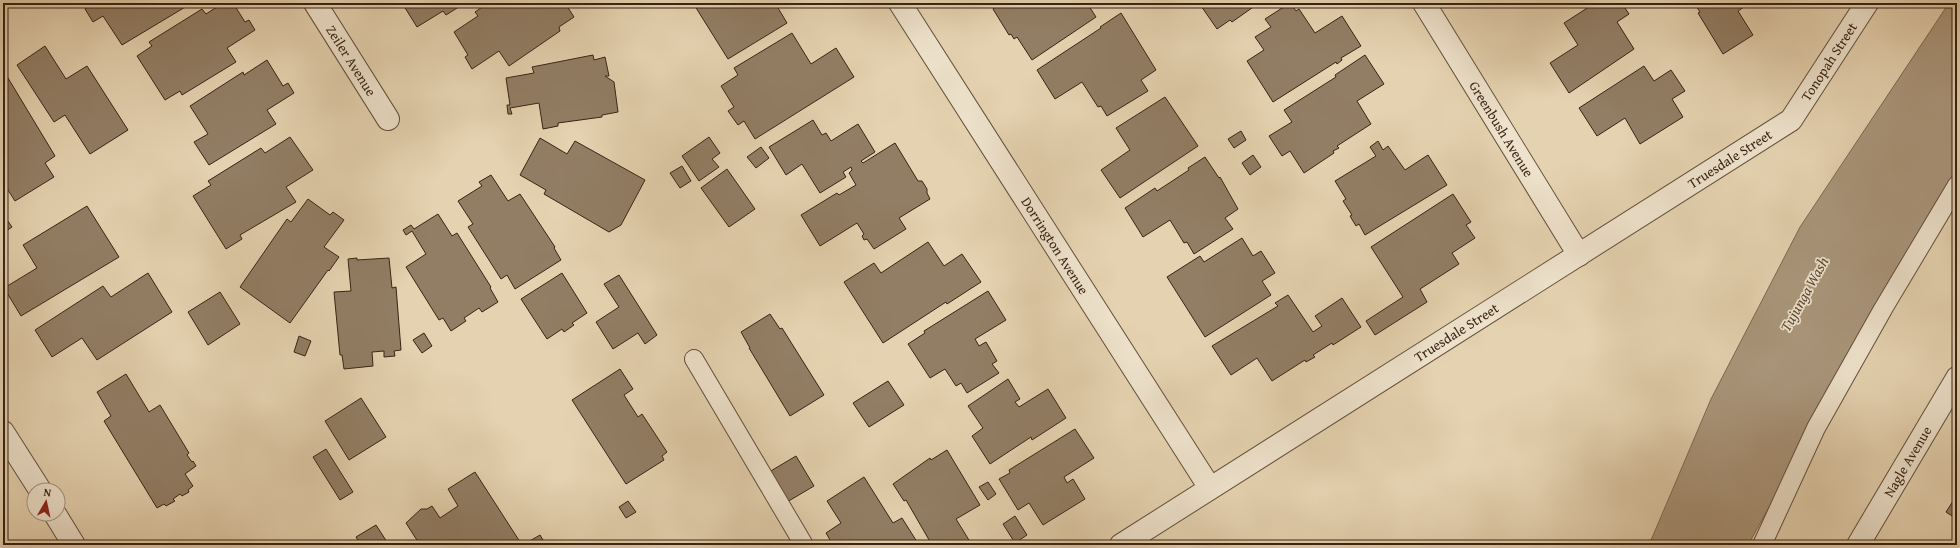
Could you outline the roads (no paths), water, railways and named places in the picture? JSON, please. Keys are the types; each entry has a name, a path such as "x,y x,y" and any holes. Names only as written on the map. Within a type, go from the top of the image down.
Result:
{"street":[{"name":"Zeiler Avenue","path":"315,3 388,119"},
{"name":"Dorrington Avenue","path":"900,3 1210,488"},
{"name":"Greenbush Avenue","path":"1424,3 1579,255"},
{"name":"Tonopah Street","path":"1791,120 1867,3"},
{"name":"Truesdale Street","path":"1121,545 1791,120"},
{"name":"Nagle Avenue","path":"1858,545 1957,378"},
{"path":"3,432 35,482"},
{"path":"60,522 74,545"}],"lane":[{"path":"1762,545 1816,428 1883,308 1957,185"},
{"path":"694,359 804,545"}],"water":[{"name":"Tujunga Wash","path":"1949,3 1957,3 1957,170 1748,545 1649,545 1711,399 1800,227"}]}
